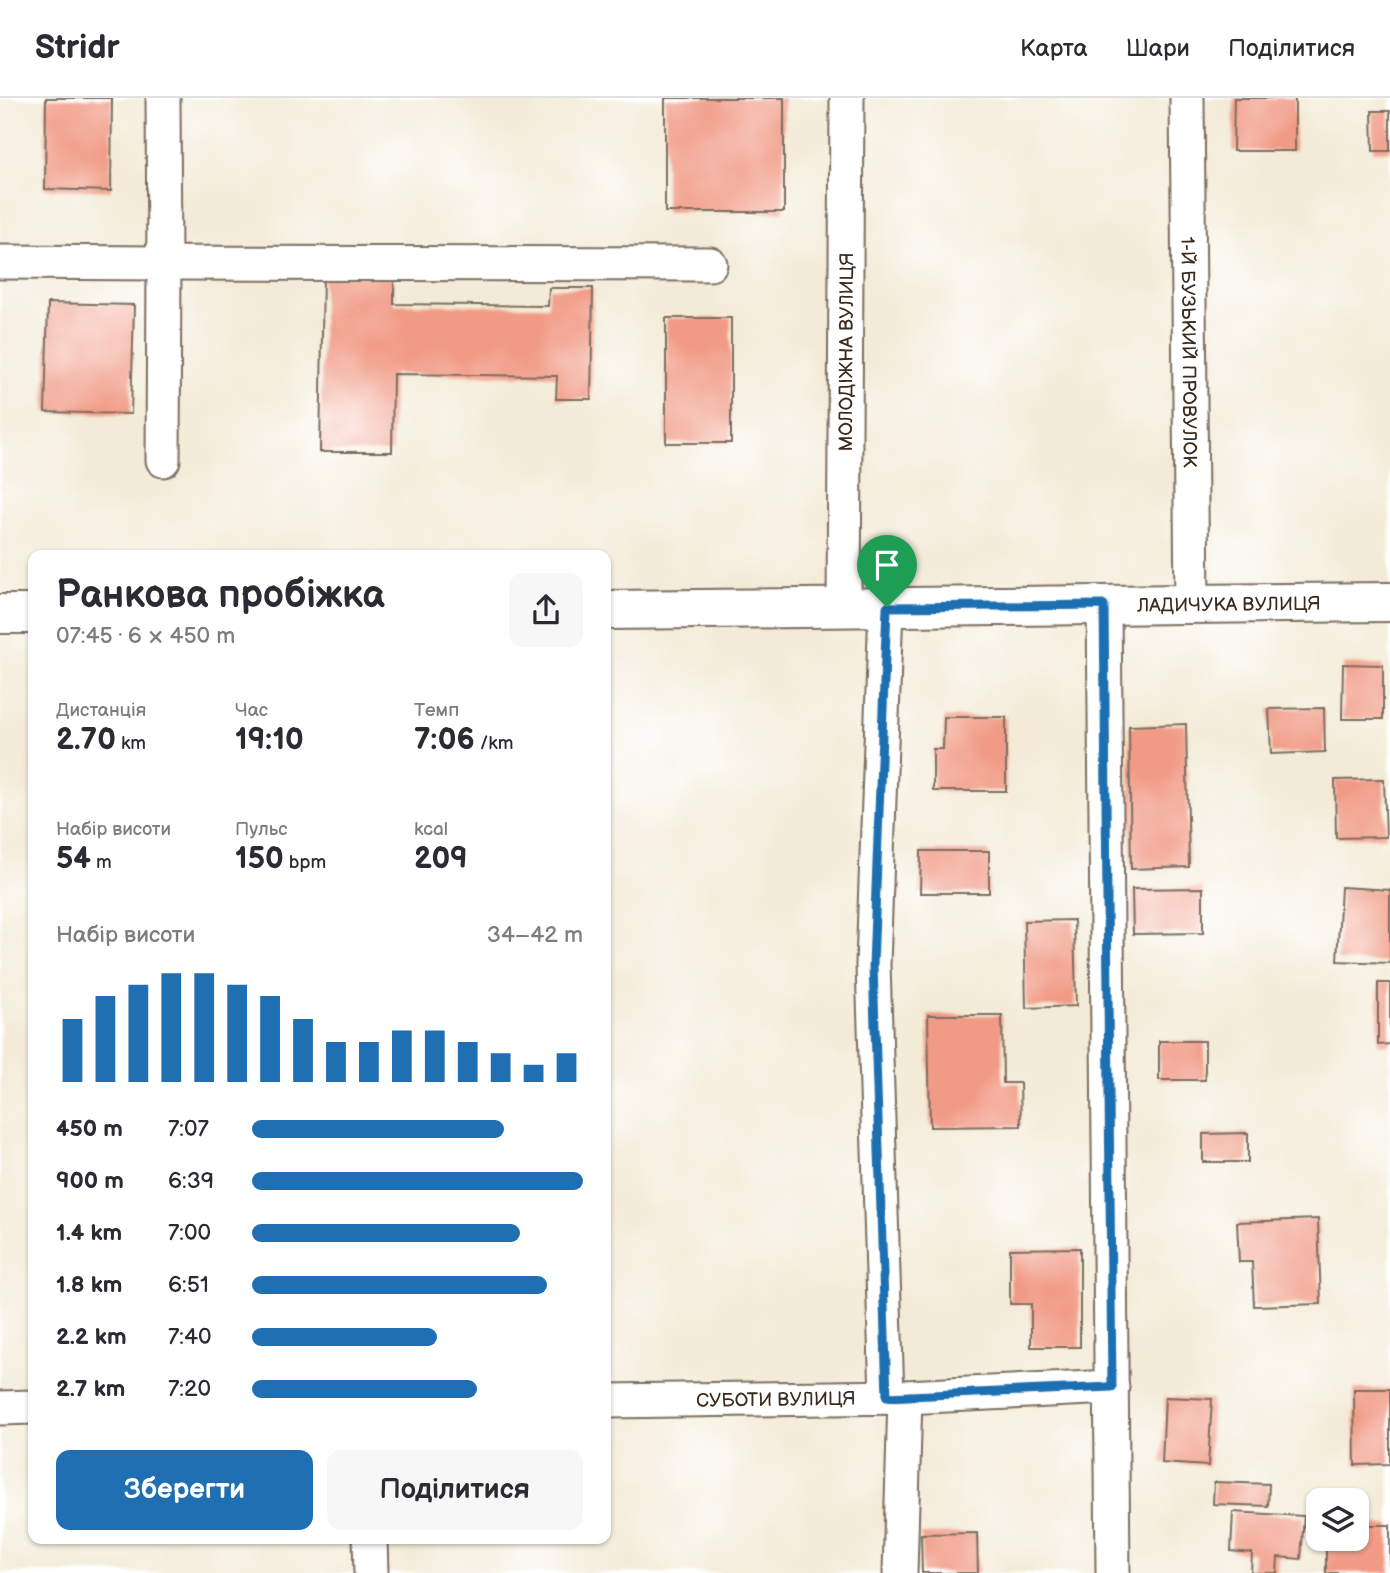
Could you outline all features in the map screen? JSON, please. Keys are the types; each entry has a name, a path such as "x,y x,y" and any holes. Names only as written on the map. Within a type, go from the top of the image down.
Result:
{"street":[{"path":"163,98 163,460"},
{"name":"МОЛОДІЖНА ВУЛИЦЯ","path":"844,608 847,98"},
{"name":"1-Й БУЗЬКИЙ ПРОВУЛОК","path":"1187,98 1192,604"},
{"path":"0,262 710,264"},
{"name":"ЛАДИЧУКА ВУЛИЦЯ","path":"611,610 1390,602"},
{"path":"1104,605 1113,1573"},
{"path":"887,607 873,965 896,1397 900,1573"},
{"path":"0,614 28,614"},
{"name":"СУБОТИ ВУЛИЦЯ","path":"611,1401 896,1397 1112,1387"},
{"path":"0,1408 28,1408"},
{"path":"370,1544 371,1573"}],"building":[{"path":"46,98 112,98 111,191 45,189"},
{"path":"665,98 784,98 784,212 665,212"},
{"path":"1234,98 1295,98 1295,151 1233,151"},
{"path":"1372,111 1390,111 1390,151 1373,151"},
{"path":"323,275 394,276 394,304 548,306 549,288 593,288 591,399 556,399 557,376 393,374 392,452 320,452"},
{"path":"48,303 134,305 131,414 45,412"},
{"path":"666,318 731,318 731,443 666,443"},
{"path":"1343,664 1383,665 1383,719 1342,719"},
{"path":"1324,708 1325,752 1271,754 1269,709"},
{"path":"944,717 1006,717 1006,791 933,791 933,749 943,749"},
{"path":"1186,724 1189,867 1131,869 1129,726"},
{"path":"1384,779 1386,837 1336,838 1335,780"},
{"path":"921,851 989,851 989,893 920,893"},
{"path":"1341,887 1390,890 1390,963 1337,961"},
{"path":"1203,888 1203,933 1133,934 1132,889"},
{"path":"1074,920 1076,1006 1026,1008 1024,921"},
{"path":"1378,983 1390,983 1390,1044 1378,1045"},
{"path":"928,1015 1002,1015 1003,1083 1020,1083 1021,1126 930,1127"},
{"path":"1159,1041 1205,1041 1205,1080 1159,1080"},
{"path":"1248,1133 1248,1162 1203,1162 1203,1134"},
{"path":"1318,1219 1321,1304 1254,1306 1252,1262 1239,1262 1237,1222"},
{"path":"1080,1248 1080,1347 1031,1347 1031,1304 1010,1304 1010,1249"},
{"path":"1354,1389 1390,1389 1390,1464 1355,1465"},
{"path":"1165,1397 1212,1399 1208,1466 1162,1463"},
{"path":"1214,1482 1269,1484 1268,1506 1213,1504"},
{"path":"1233,1512 1304,1516 1301,1559 1278,1557 1277,1573 1251,1573 1252,1553 1231,1551"},
{"path":"1369,1525 1390,1525 1390,1573 1326,1573 1326,1551 1369,1551"},
{"path":"977,1533 978,1573 922,1573 921,1534"}],"route":[{"path":"1104,605 1112,1387 887,1397 873,965 887,607 1104,605"}]}
